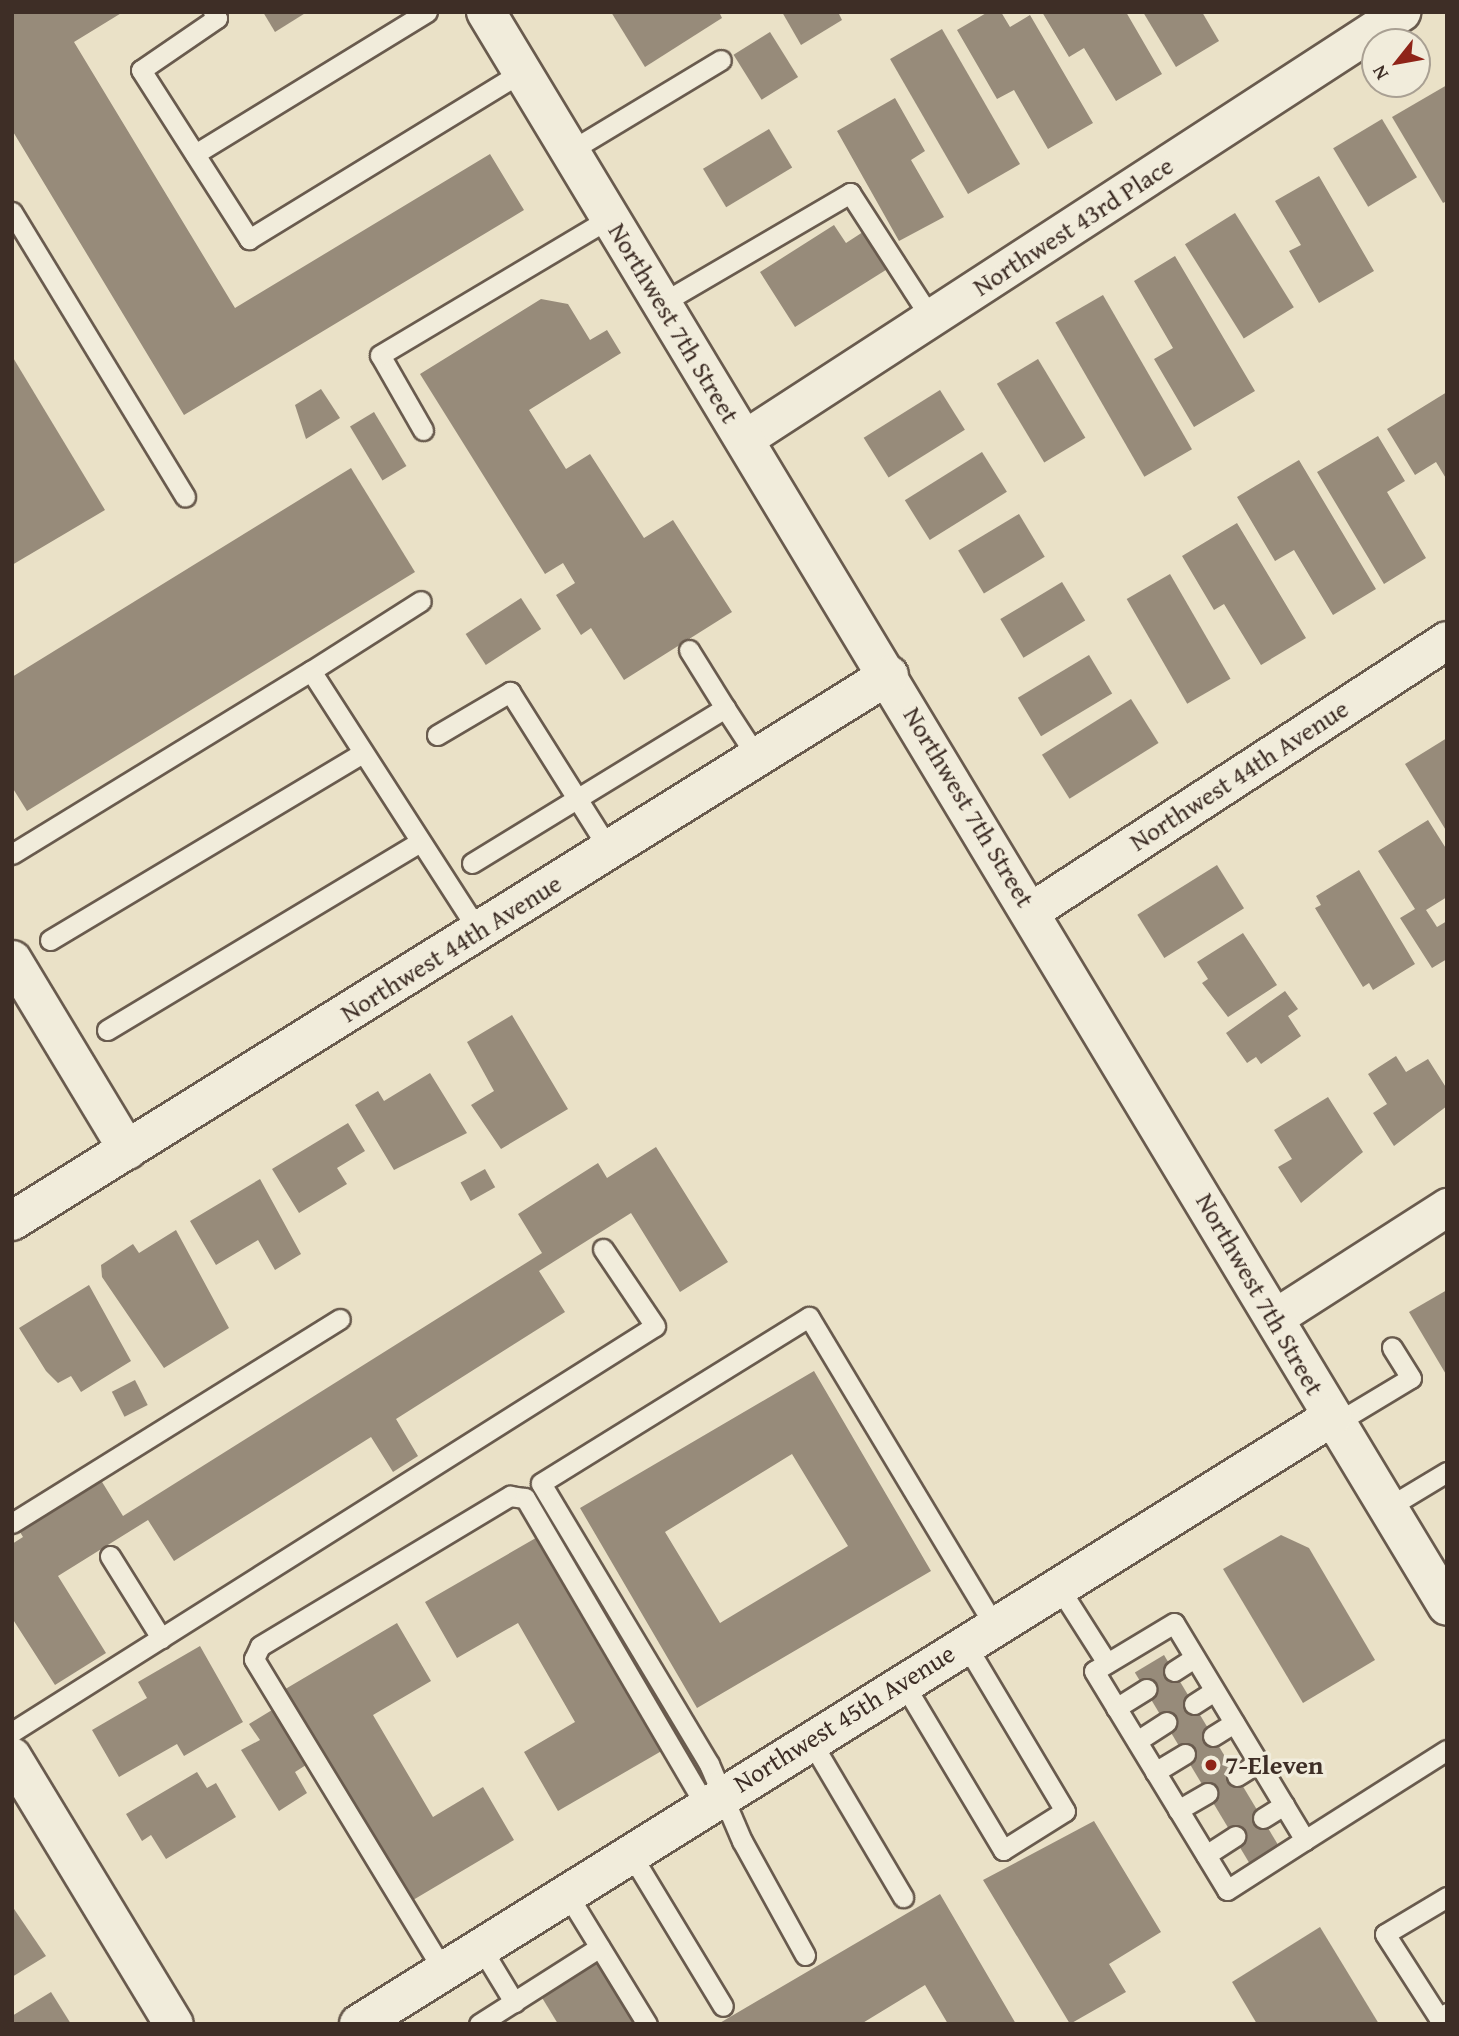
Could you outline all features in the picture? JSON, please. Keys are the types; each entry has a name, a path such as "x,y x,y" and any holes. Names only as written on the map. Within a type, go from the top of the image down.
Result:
{"street":[{"name":"Northwest 7th Street","path":"486,12 889,675 1447,1606"},
{"name":"Northwest 43rd Place","path":"744,439 1401,12"},
{"name":"Northwest 44th Avenue","path":"1031,911 1447,640"},
{"name":"Northwest 44th Avenue","path":"12,1220 889,675"},
{"path":"12,959 127,1150"},
{"path":"1274,1318 1447,1208"},
{"name":"Northwest 45th Avenue","path":"367,2022 480,1946 809,1738 1334,1420"},
{"path":"12,1757 174,2024"}],"lane":[{"path":"213,12 217,18 141,69 249,239 522,72"},
{"path":"195,154 427,12"},
{"path":"570,151 721,60"},
{"path":"662,303 850,193 931,318"},
{"path":"12,212 185,497"},
{"path":"423,430 380,355 610,218"},
{"path":"12,854 421,601"},
{"path":"689,650 757,757"},
{"path":"311,671 478,930"},
{"path":"437,735 510,692 610,849"},
{"path":"472,863 725,708"},
{"path":"50,940 362,753"},
{"path":"107,1030 420,842"},
{"path":"12,1732 655,1326 603,1249"},
{"path":"715,1799 541,1483 808,1317 980,1634 1065,1811 1003,1850 902,1681"},
{"path":"12,1523 340,1319"},
{"path":"1334,1420 1411,1378 1392,1347"},
{"path":"1387,1508 1447,1472"},
{"path":"443,1970 254,1659 260,1646 510,1496 525,1498 742,1841 805,1955"},
{"path":"110,1556 162,1638"},
{"path":"1058,1586 1107,1664"},
{"path":"1305,1840 1174,1623 1094,1671 1227,1890 1447,1750"},
{"path":"1174,1671 1194,1658"},
{"path":"1116,1707 1146,1689"},
{"path":"1194,1704 1214,1691"},
{"path":"1136,1741 1166,1722"},
{"path":"1213,1736 1234,1723"},
{"path":"809,1738 903,1897"},
{"path":"1156,1772 1185,1754"},
{"path":"1237,1776 1258,1763"},
{"path":"1178,1810 1208,1793"},
{"path":"1263,1818 1284,1805"},
{"path":"1206,1855 1235,1836"},
{"path":"629,1852 723,2006"},
{"path":"566,1892 647,2024"},
{"path":"1447,1897 1385,1934 1440,2018 1447,2013"},
{"path":"480,1946 514,2002"},
{"path":"479,2024 600,1947"}],"building":[{"path":"12,12 123,12 74,42 235,308 490,154 524,210 184,415 12,130"},
{"path":"263,12 307,12 275,32"},
{"path":"611,12 719,12 722,18 645,67"},
{"path":"782,12 838,12 842,20 801,45"},
{"path":"988,12 1001,12 1010,27 1030,15 1093,123 1048,149 1014,90 997,99 957,30"},
{"path":"1042,12 1126,12 1162,74 1116,101 1084,48 1069,57"},
{"path":"1143,12 1202,12 1219,41 1176,67"},
{"path":"942,29 1020,164 968,194 890,59"},
{"path":"770,32 798,77 762,100 734,55"},
{"path":"1447,85 1447,201 1443,203 1392,117 1425,98 1431,98 1431,94"},
{"path":"895,98 925,151 911,160 944,217 899,241 837,131"},
{"path":"1382,119 1417,177 1368,207 1333,148"},
{"path":"769,129 792,168 726,207 703,169"},
{"path":"1319,176 1374,271 1319,303 1289,251 1301,245 1275,201"},
{"path":"1235,213 1294,307 1244,338 1185,244"},
{"path":"834,225 846,243 866,230 889,268 795,327 760,272"},
{"path":"1175,256 1255,391 1194,427 1154,359 1173,348 1134,281"},
{"path":"1103,295 1192,449 1144,477 1055,322"},
{"path":"541,299 568,304 590,340 607,330 621,353 529,410 566,469 590,454 644,538 673,520 732,612 624,680 591,628 581,635 556,595 575,583 563,563 545,574 420,374"},
{"path":"12,356 105,510 12,565"},
{"path":"1038,359 1085,438 1044,463 997,384"},
{"path":"321,389 340,418 306,439 295,405"},
{"path":"940,390 965,430 889,478 864,438"},
{"path":"1447,392 1447,480 1436,462 1415,475 1387,429"},
{"path":"374,412 406,466 382,480 350,426"},
{"path":"1378,436 1405,481 1387,492 1426,558 1384,584 1317,472"},
{"path":"982,452 1007,492 930,540 905,500"},
{"path":"1299,460 1376,589 1333,615 1294,550 1275,561 1237,497"},
{"path":"351,468 415,572 27,811 12,787 12,677"},
{"path":"1019,514 1045,557 984,593 958,551"},
{"path":"1237,523 1306,638 1261,665 1224,604 1214,610 1182,556"},
{"path":"1170,574 1230,679 1187,704 1127,599"},
{"path":"1062,582 1085,621 1023,658 1000,619"},
{"path":"521,598 541,629 486,665 466,634"},
{"path":"1089,655 1112,694 1041,736 1018,698"},
{"path":"1131,699 1159,743 1070,799 1042,755"},
{"path":"1447,738 1447,832 1405,764"},
{"path":"1428,820 1447,850 1447,897 1426,910 1437,927 1447,921 1447,959 1432,968 1400,918 1415,909 1378,851"},
{"path":"1217,865 1244,908 1164,958 1137,915"},
{"path":"1359,870 1415,964 1373,990 1369,983 1363,987 1315,908 1321,905 1316,896"},
{"path":"1243,933 1277,985 1228,1017 1202,983 1208,979 1197,962"},
{"path":"1285,991 1298,1009 1288,1016 1301,1036 1261,1064 1256,1057 1247,1063 1226,1033"},
{"path":"512,1015 568,1109 501,1149 471,1105 494,1091 467,1042"},
{"path":"1396,1056 1406,1072 1428,1059 1447,1089 1447,1106 1394,1146 1373,1113 1387,1104 1368,1074"},
{"path":"430,1073 467,1133 394,1170 355,1105 378,1091 384,1101"},
{"path":"1328,1097 1363,1152 1301,1203 1278,1167 1292,1159 1274,1130"},
{"path":"348,1123 365,1151 337,1168 347,1184 299,1213 272,1169"},
{"path":"656,1147 728,1262 680,1292 631,1213 539,1271 565,1312 396,1419 418,1456 393,1472 371,1437 174,1561 148,1520 58,1576 106,1653 55,1685 12,1618 12,1544 23,1537 17,1527 99,1477 123,1516 542,1253 518,1214 598,1163 607,1178"},
{"path":"485,1169 495,1187 471,1201 461,1183"},
{"path":"260,1179 301,1254 275,1270 258,1240 216,1265 190,1221"},
{"path":"176,1230 229,1328 164,1368 102,1277 101,1265 133,1244 139,1253"},
{"path":"89,1285 131,1361 81,1392 71,1376 58,1383 46,1371 19,1328"},
{"path":"1447,1290 1447,1376 1409,1312"},
{"path":"814,1371 931,1571 697,1708 580,1508","holes":["792,1454 848,1546 720,1623 665,1532"]},
{"path":"135,1380 148,1405 125,1417 112,1392"},
{"path":"541,1535 665,1749 558,1811 524,1752 575,1722 518,1623 457,1658 425,1602"},
{"path":"1281,1535 1309,1548 1375,1660 1303,1703 1223,1569"},
{"path":"397,1623 431,1681 373,1715 433,1817 483,1787 514,1840 408,1903 282,1691"},
{"path":"200,1646 243,1722 184,1756 177,1744 119,1777 92,1730 147,1698 138,1682"},
{"name":"7-Eleven","path":"1164,1655 1280,1849 1251,1866 1135,1673"},
{"path":"272,1710 306,1765 295,1772 307,1793 279,1811 241,1750 260,1740 249,1724"},
{"path":"197,1772 207,1788 216,1783 236,1817 166,1859 151,1835 142,1841 126,1814"},
{"path":"1094,1821 1161,1932 1109,1964 1126,1992 1070,2024 983,1880"},
{"path":"940,1894 1016,2024 948,2024 925,1985 861,2024 718,2024"},
{"path":"12,1906 46,1956 12,1977"},
{"path":"1320,1927 1379,2024 1257,2024 1232,1982"},
{"path":"598,1963 634,2024 558,2024 541,1996"},
{"path":"51,1992 71,2024 12,2024 12,2016"}],"place":[{"name":"7-Eleven","path":"1211,1765"}]}
